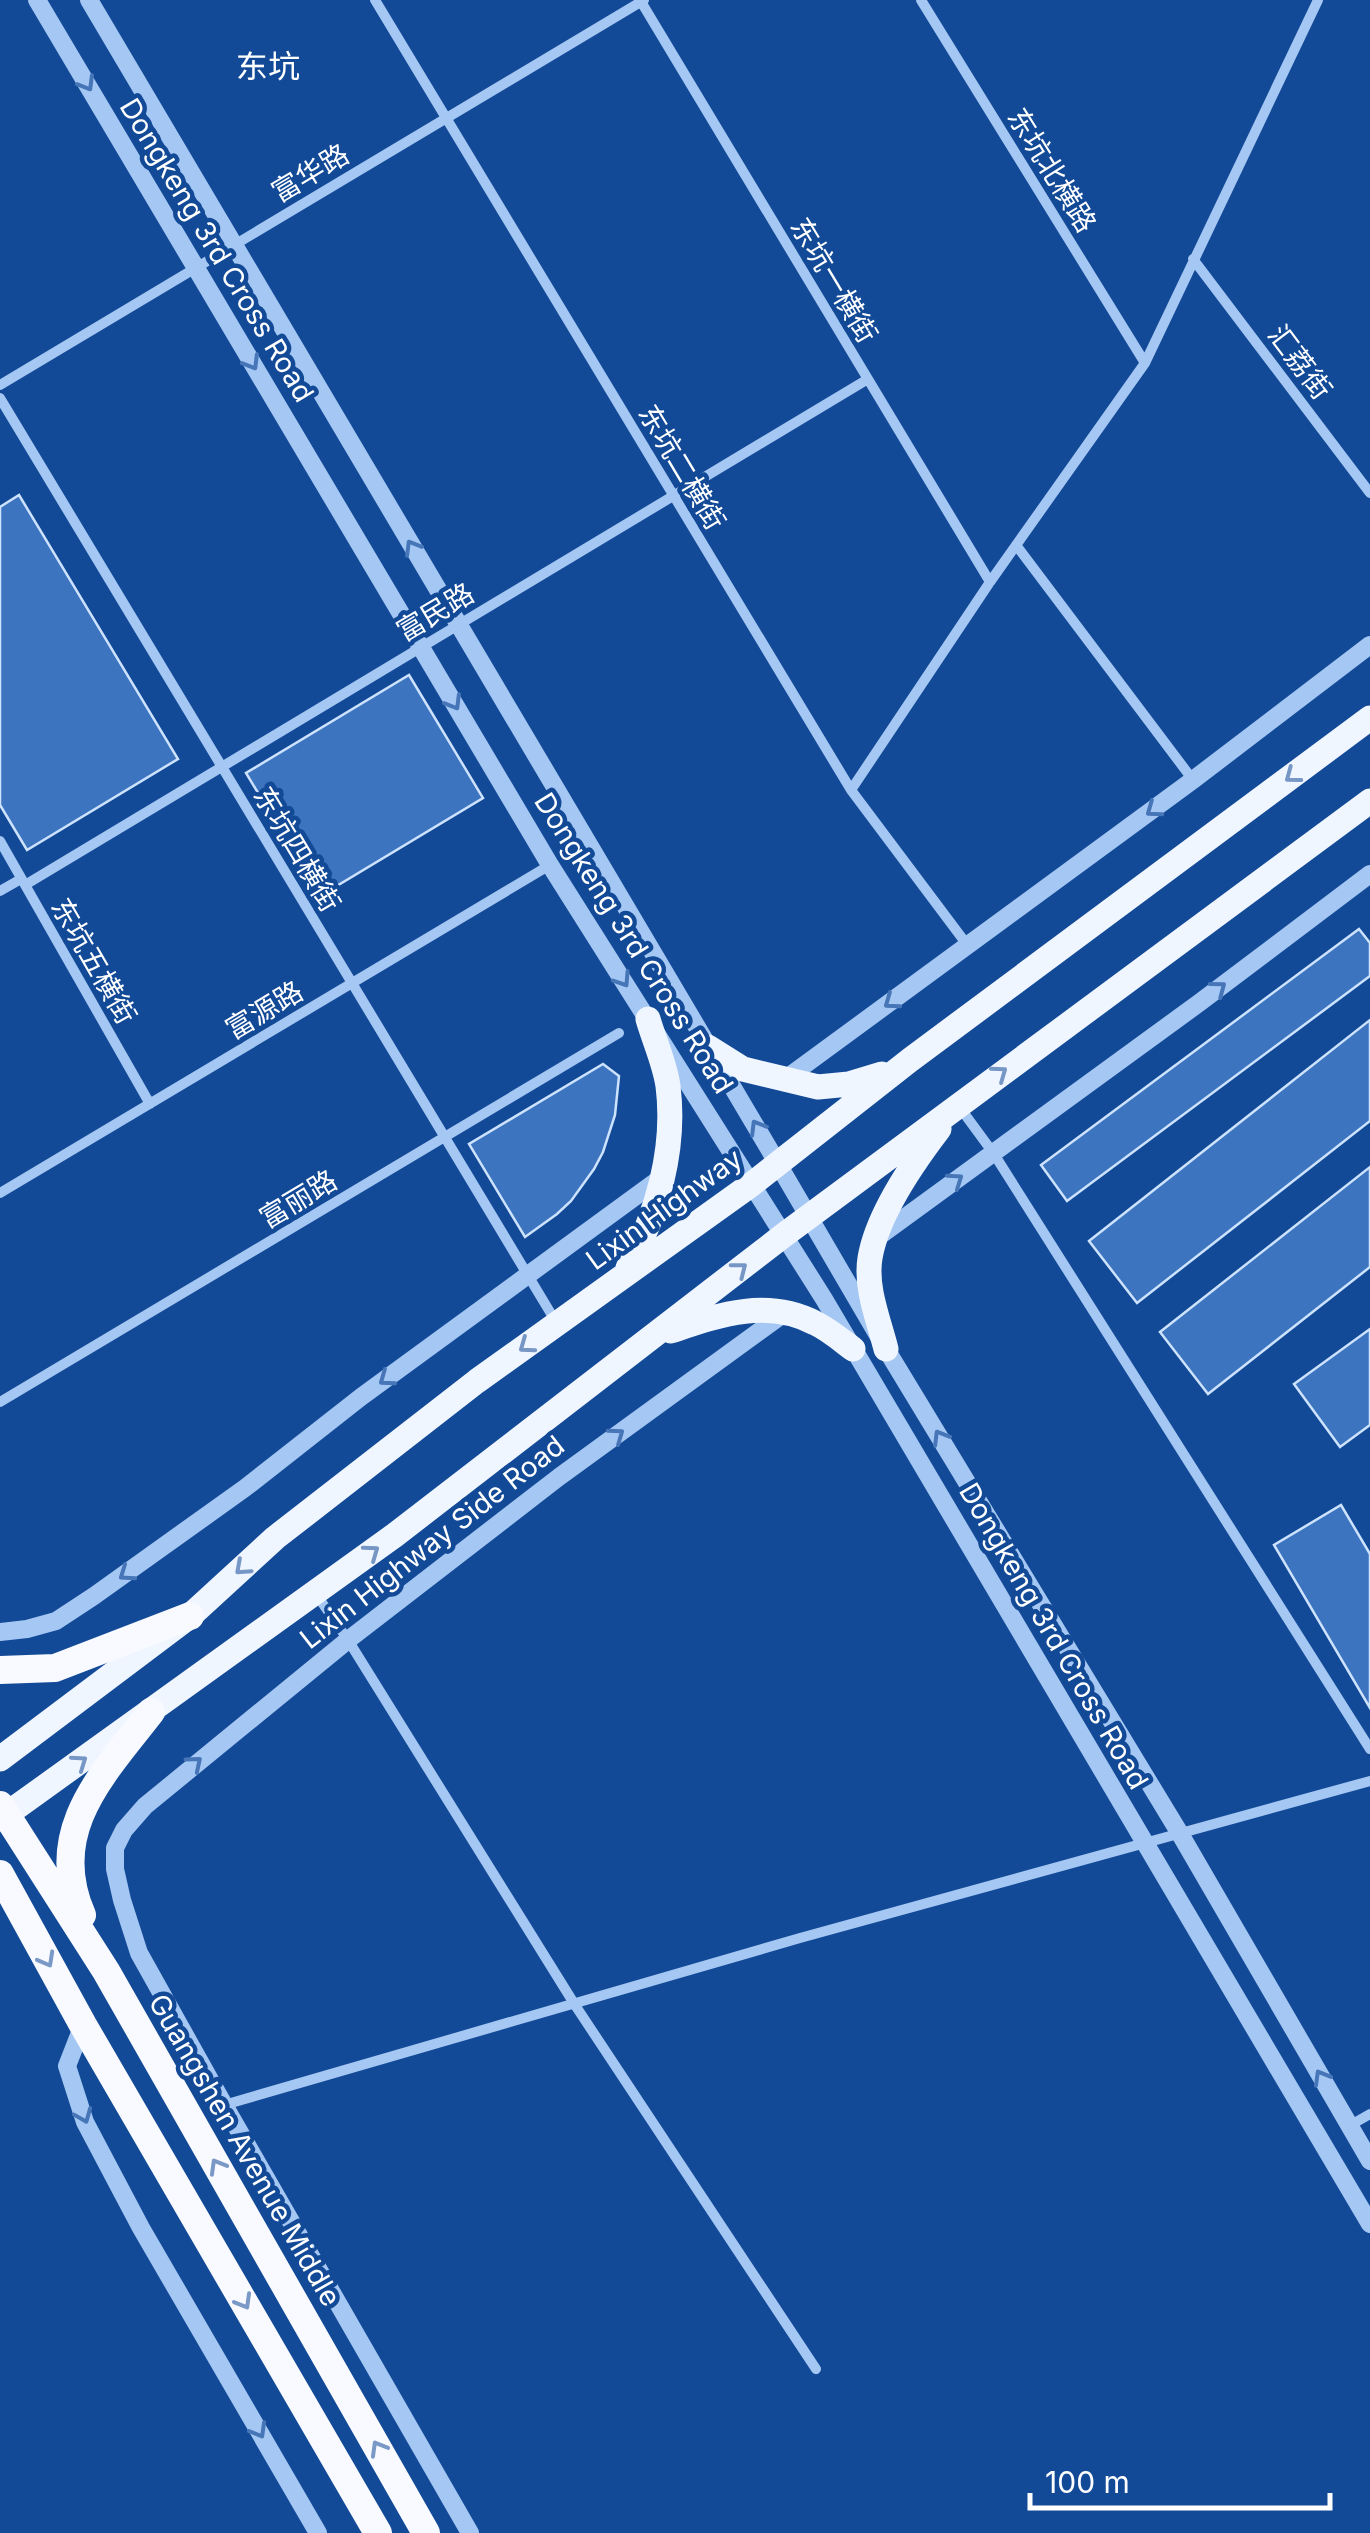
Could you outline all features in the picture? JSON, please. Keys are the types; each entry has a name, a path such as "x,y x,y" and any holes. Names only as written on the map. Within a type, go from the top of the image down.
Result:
{"highway":[{"path":"0,1670 55,1668 190,1616"},
{"path":"106,1971 74,1897 70,1844 85,1802 151,1712"},
{"name":"Guangshen Avenue Middle","path":"2,1813 106,1971 426,2533"},
{"path":"0,1874 83,2025 378,2533"}],"main road":[{"name":"Lixin Highway","path":"0,1759 190,1616 275,1538 556,1323 752,1184 901,1067 1370,718"},
{"path":"2,1813 315,1594 958,1104 1370,802"},
{"path":"626,1274 655,1209 670,1120 668,1083 648,1018"},
{"path":"708,1047 743,1070 818,1086 849,1084 901,1067"},
{"path":"886,1349 871,1290 870,1258 882,1221 902,1182 958,1104"},
{"path":"652,1337 714,1316 770,1309 817,1323 853,1349"}],"street":[{"name":"Dongkeng 3rd Cross Road","path":"37,0 550,866 853,1349 1370,2224"},
{"name":"Dongkeng 3rd Cross Road","path":"89,0 886,1349 1179,1832 1370,2162"},
{"name":"东坑二横街","path":"375,0 851,790 968,946"},
{"name":"东坑北横路","path":"921,0 1145,363"},
{"path":"851,790 990,582 1145,363 1318,0"},
{"name":"富华路","path":"0,385 641,1"},
{"name":"东坑一横街","path":"641,1 990,582"},
{"name":"汇荔街","path":"1194,259 1370,493"},
{"name":"富民路","path":"0,891 23,882 221,767 868,379"},
{"name":"东坑四横街","path":"0,398 556,1323"},
{"path":"1016,545 1194,780"},
{"path":"784,1080 1194,780 1370,645"},
{"name":"东坑五横街","path":"0,841 150,1104"},
{"name":"富源路","path":"0,1193 550,866"},
{"path":"877,1237 1370,874"},
{"name":"富丽路","path":"0,1402 619,1034"},
{"path":"958,1104 994,1154 1370,1748"},
{"path":"0,1632 56,1621 94,1596 662,1177"},
{"name":"Lixin Highway Side Road","path":"224,2106 139,1953 115,1869 115,1848 124,1830 145,1806 192,1766 348,1640 559,1478 786,1312"},
{"path":"315,1594 348,1640 575,2005 816,2369"},
{"path":"470,2533 224,2106 800,1938 1370,1781"},
{"path":"83,2025 66,2066 85,2122 141,2228 318,2533"},
{"path":"1349,2126 1370,2114"}],"building":[{"path":"19,495 178,759 27,850 0,805 0,507"},
{"path":"409,675 483,798 320,896 246,773"},
{"path":"1359,929 1370,943 1370,976 1067,1201 1041,1165"},
{"path":"1370,1020 1370,1121 1137,1303 1089,1241"},
{"path":"603,1064 619,1076 615,1115 603,1152 571,1201 525,1237 469,1144"},
{"path":"1370,1167 1370,1267 1208,1394 1160,1332"},
{"path":"1370,1329 1370,1425 1340,1447 1294,1384"},
{"path":"1341,1505 1370,1554 1370,1708 1274,1545"}],"district":[{"name":"东坑","path":"268,67"}]}
